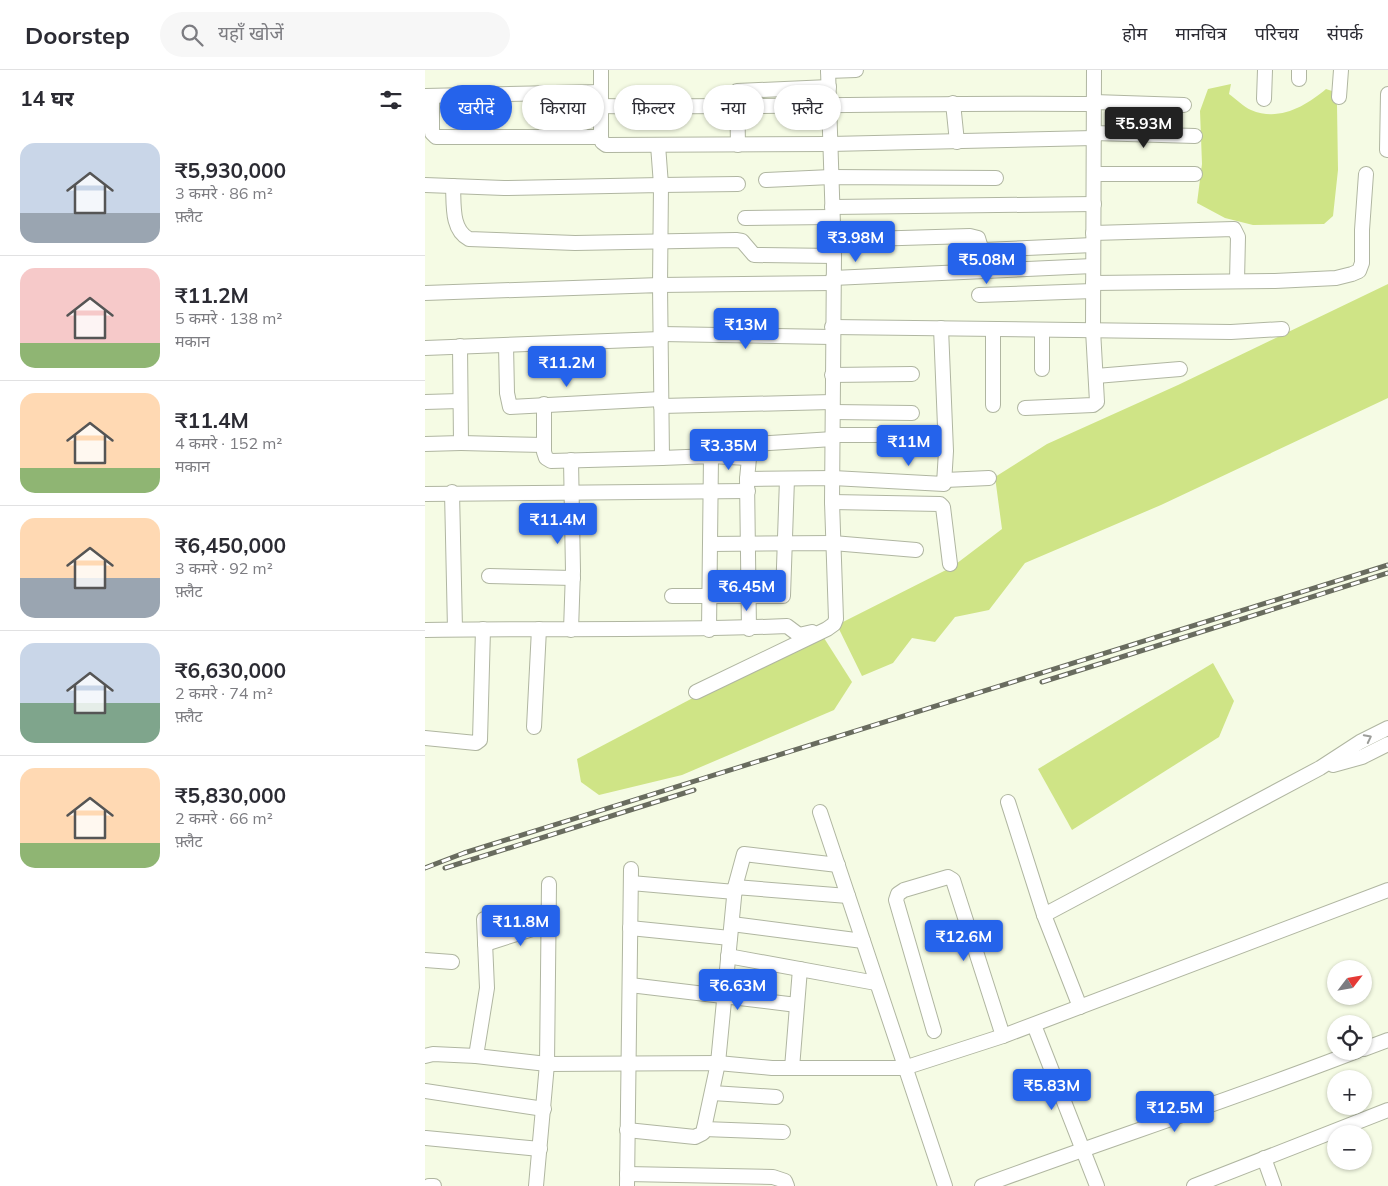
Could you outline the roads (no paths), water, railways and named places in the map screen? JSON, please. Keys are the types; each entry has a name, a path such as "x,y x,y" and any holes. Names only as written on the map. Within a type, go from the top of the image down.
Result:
{"street":[{"path":"601,70 601,85"},
{"path":"829,85 828,71 856,70"},
{"path":"1025,408 1095,405 1097,402 1093,330 1094,70"},
{"path":"1264,99 1265,70"},
{"path":"1339,97 1341,70"},
{"path":"522,93 429,96 433,133 436,137 601,138"},
{"path":"1387,150 1388,94"},
{"path":"604,99 703,106"},
{"path":"953,103 957,142"},
{"path":"841,106 953,103 1184,105"},
{"path":"601,130 601,138 603,144 606,145 830,144 957,142 1094,136 1195,136"},
{"path":"738,130 738,144"},
{"path":"696,692 827,628 834,624 836,619 832,502 834,256 830,130"},
{"path":"658,145 661,185 662,458"},
{"path":"1093,174 1195,174"},
{"path":"979,294 1093,287 1336,278 1359,271 1363,263 1362,230 1366,174"},
{"path":"765,180 831,177 996,178"},
{"path":"425,185 504,188 738,184"},
{"path":"453,186 454,213 459,231 469,239 575,243 736,240 742,241 754,255 834,256"},
{"path":"745,218 832,212 1093,204"},
{"path":"833,240 970,236 978,238 981,248 984,250 1093,239 1234,229 1238,238 1237,281"},
{"path":"425,293 833,281 1093,266"},
{"path":"425,494 572,491 711,492 787,479 833,478 923,482 941,486 945,482 946,451 941,328"},
{"path":"425,348 661,336 941,328 1231,332 1282,329"},
{"path":"993,329 993,405"},
{"path":"1042,330 1042,369"},
{"path":"506,345 509,405 661,403 832,407 912,413"},
{"path":"460,346 461,443"},
{"path":"1096,376 1179,370"},
{"path":"833,375 912,374"},
{"path":"425,402 461,401"},
{"path":"544,404 544,445 548,460 711,456 748,458"},
{"path":"749,629 747,485 750,448 755,444 833,437 923,435"},
{"path":"425,444 544,445"},
{"path":"709,630 711,456"},
{"path":"571,460 573,578 571,630"},
{"path":"945,480 989,478"},
{"path":"672,596 782,597 785,594 787,479"},
{"path":"452,492 455,629"},
{"path":"832,502 940,504 943,507 949,564"},
{"path":"710,544 833,543 916,550"},
{"path":"489,576 573,578"},
{"path":"425,630 709,630 788,626 799,635 827,628"},
{"path":"425,738 476,743 480,740 483,629"},
{"path":"535,727 539,629"},
{"path":"1045,915 1320,768 1360,742 1388,728"},
{"path":"1320,768 1362,758 1388,744"},
{"path":"1008,802 1045,915 1080,1007"},
{"path":"820,812 945,1186"},
{"path":"627,1130 695,1137 700,1136 704,1129 718,1062 735,889 745,854 838,865"},
{"path":"787,1186 785,1181 773,1177 627,1180 631,876 735,889 848,896"},
{"path":"933,1031 895,900 898,894 904,890 948,877 953,880 1003,1036"},
{"path":"536,1186 547,1064 549,884"},
{"path":"425,1056 433,1054 476,1056 547,1064 718,1062 792,1068 904,1068 1033,1025 1388,890"},
{"path":"476,1056 487,988 484,919"},
{"path":"485,944 548,924"},
{"path":"630,928 731,931 863,941"},
{"path":"729,956 876,983"},
{"path":"425,960 452,962"},
{"path":"792,1068 801,969"},
{"path":"629,985 797,1005"},
{"path":"1033,1025 1097,1186"},
{"path":"1372,1046 1388,1040"},
{"path":"982,1186 1082,1149 1240,1096 1334,1060"},
{"path":"425,1092 544,1109"},
{"path":"712,1092 776,1097"},
{"path":"1194,1186 1388,1110"},
{"path":"704,1129 783,1132"},
{"path":"427,1138 540,1148"},
{"path":"1264,1158 1274,1186"},
{"path":"429,1186 434,1186"}],"railway":[{"path":"425,868 464,853 1388,565"},
{"path":"1042,682 1388,573"},
{"path":"445,868 694,790"}]}
